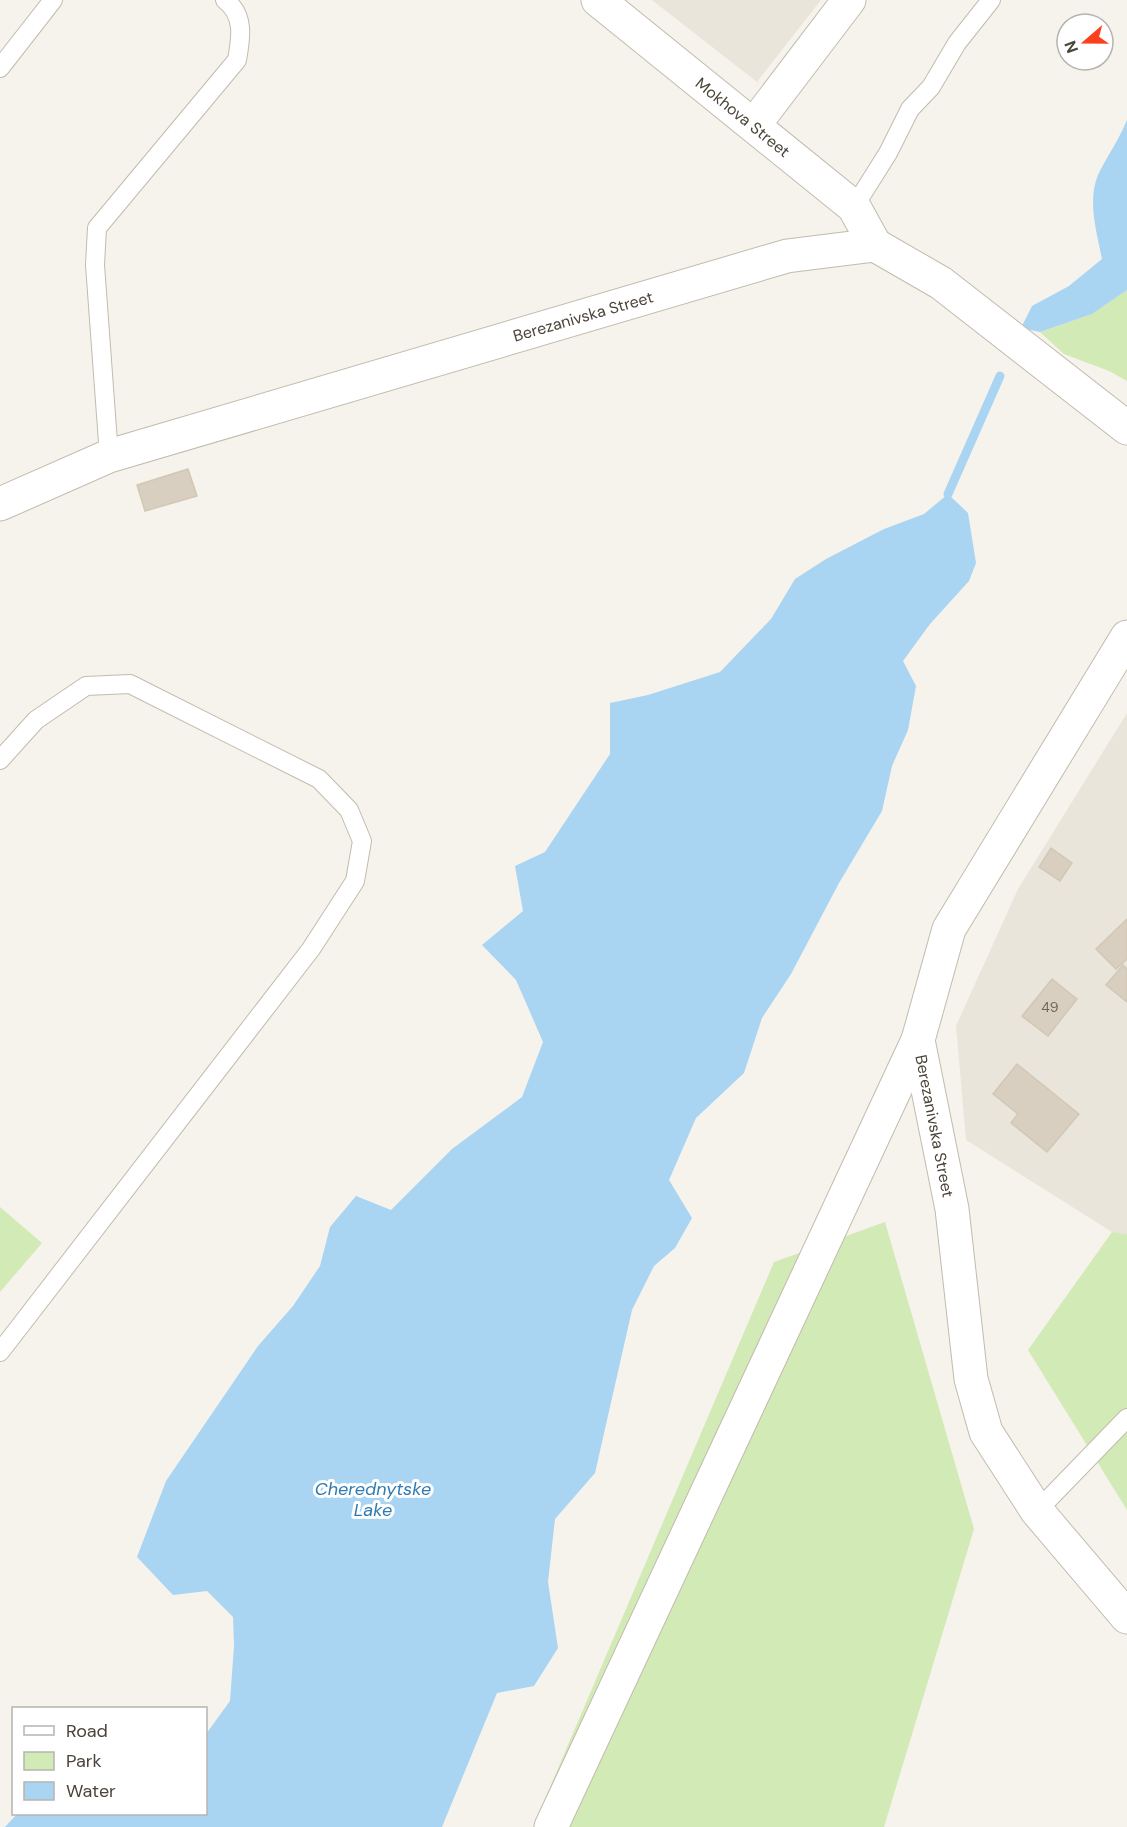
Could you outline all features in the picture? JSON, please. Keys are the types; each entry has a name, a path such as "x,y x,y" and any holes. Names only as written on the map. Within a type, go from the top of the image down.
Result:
{"street":[{"name":"Mokhova Street","path":"598,0 854,207 875,245"},
{"path":"754,125 849,0"},
{"name":"Berezanivska Street","path":"0,504 109,456 787,256 875,245"},
{"path":"875,245 941,283 1127,428"},
{"name":"Berezanivska Street","path":"1127,637 949,929 918,1040 952,1209 971,1379 986,1432 1037,1512 1127,1617"},
{"path":"551,1827 918,1040"}],"lane":[{"path":"0,68 52,0"},
{"path":"109,456 95,265 97,228 237,60 242,33 234,7 225,0"},
{"path":"854,207 888,153 910,109 931,87 957,43 990,0"},
{"path":"0,760 36,720 86,686 130,684 319,779 349,810 362,841 355,881 311,949 0,1352"},
{"path":"1037,1512 1127,1418"}],"shaded area":[{"path":"652,0 821,0 757,82"},
{"path":"1127,713 1127,1234 1112,1232 966,1140 956,1026 1018,889"}],"green space":[{"path":"1127,290 1127,381 1109,371 1064,354 1040,332 1092,314"},
{"path":"0,1207 42,1243 0,1292"},
{"path":"885,1222 974,1529 884,1827 533,1827 774,1262"},
{"path":"1112,1232 1127,1234 1127,1510 1028,1350"}],"water":[{"path":"1127,120 1127,290 1092,314 1040,332 1021,328 1032,306 1069,286 1102,259 1094,217 1093,195 1098,175"},
{"name":"Cherednytske Lake","path":"948,494 968,513 976,563 969,581 930,624 903,661 916,686 908,730 892,766 882,811 839,883 791,974 762,1018 744,1073 696,1118 669,1180 692,1218 675,1248 654,1266 632,1310 595,1473 555,1519 548,1582 558,1648 534,1686 497,1693 442,1827 5,1827 16,1815 207,1815 207,1733 230,1701 234,1646 233,1617 207,1591 173,1595 137,1557 166,1481 258,1346 293,1306 320,1266 330,1227 356,1196 391,1210 452,1149 522,1097 543,1042 516,980 482,945 523,911 515,866 545,852 610,754 610,703 648,695 720,672 771,619 795,579 826,559 884,529 924,514"}],"building":[{"path":"188,469 197,496 145,511 137,485"},
{"path":"1051,848 1072,863 1060,881 1039,867"},
{"path":"1127,919 1127,959 1116,969 1096,949"},
{"path":"1123,965 1127,969 1127,1002 1106,985"},
{"path":"1052,979 1077,999 1048,1036 1022,1016"},
{"path":"1017,1064 1079,1114 1047,1152 1011,1123 1018,1114 993,1094"}],"waterway":[{"path":"948,494 1000,376"}]}
